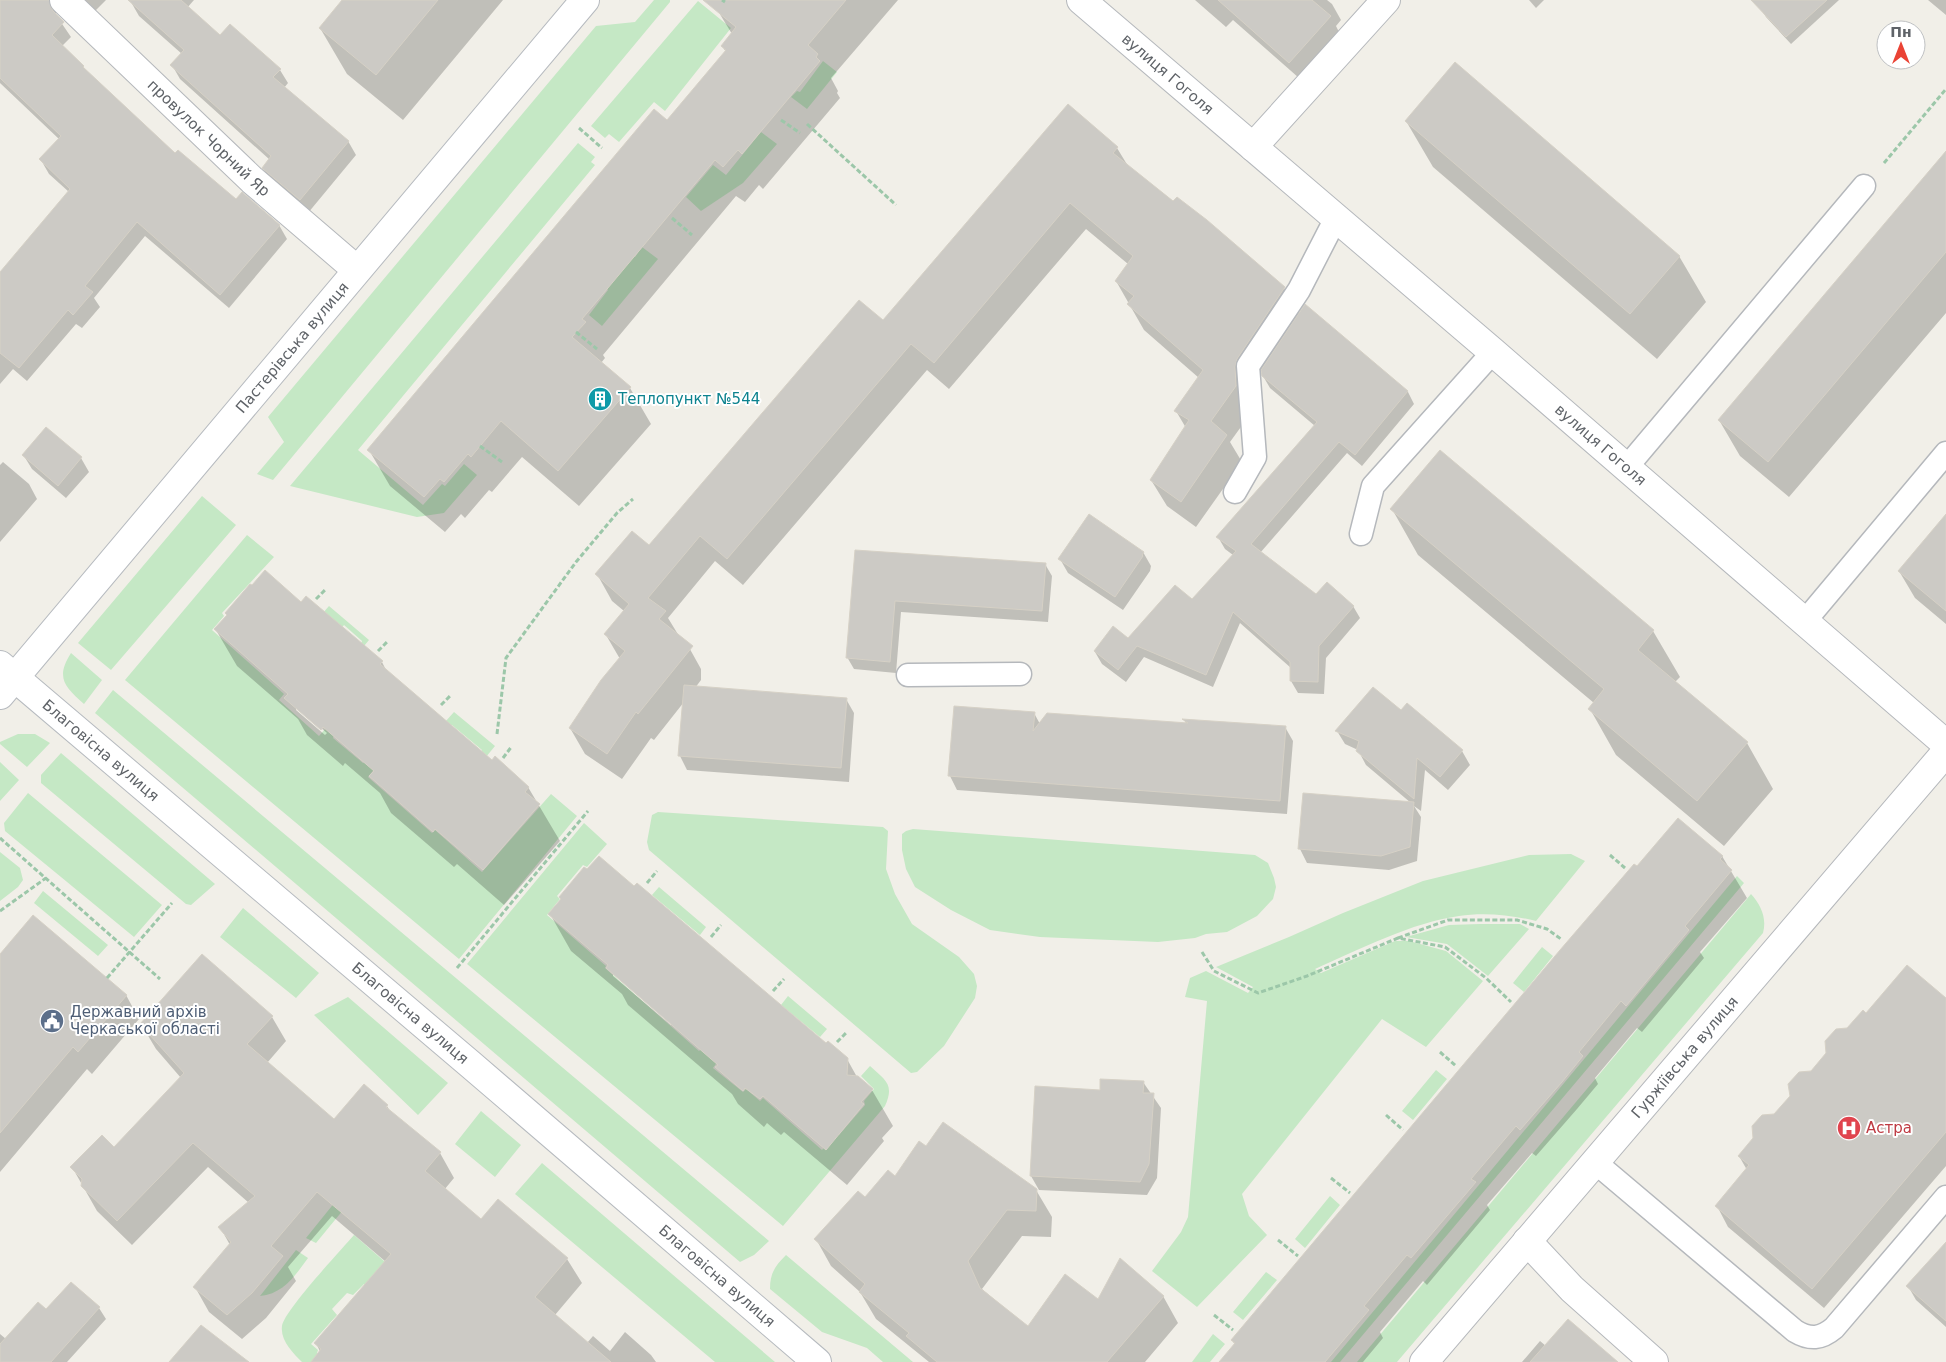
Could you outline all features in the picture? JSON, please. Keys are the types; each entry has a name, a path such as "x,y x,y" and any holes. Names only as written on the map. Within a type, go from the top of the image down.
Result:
{"street":[{"name":"провулок Чорний Яр","path":"64,0 252,180 357,270"},
{"name":"Пастерівська вулиця","path":"5,679 357,270 585,0"},
{"name":"вулиця Гоголя","path":"1081,0 1946,744"},
{"path":"1253,147 1386,0"},
{"name":"Благовісна вулиця","path":"5,679 470,1064 817,1362"},
{"name":"Гуржіївська вулиця","path":"1424,1362 1946,752"},
{"path":"1526,1242 1572,1289 1654,1362"}],"lane":[{"path":"1626,468 1864,186"},
{"path":"1235,492 1255,457 1248,366 1299,290 1336,218"},
{"path":"1361,534 1373,486 1492,352"},
{"path":"1805,621 1946,454"},
{"path":"908,675 1020,674"},
{"path":"1596,1163 1794,1331 1804,1337 1815,1338 1826,1335 1834,1328 1946,1197"}],"path":[{"path":"1864,186 1946,90"},
{"path":"781,120 800,133"},
{"path":"807,124 896,205"},
{"path":"579,128 602,148"},
{"path":"672,218 692,236"},
{"path":"576,332 598,349"},
{"path":"480,446 502,462"},
{"path":"498,734 506,658 576,562 617,513 633,499"},
{"path":"316,599 326,589"},
{"path":"378,652 388,641"},
{"path":"441,705 451,695"},
{"path":"503,758 512,746"},
{"path":"457,968 588,811"},
{"path":"0,838 160,979"},
{"path":"1610,855 1625,868"},
{"path":"648,883 657,871"},
{"path":"0,911 46,878"},
{"path":"106,978 172,903"},
{"path":"1202,952 1214,971 1258,993 1307,976 1398,938 1448,920 1517,920 1547,928 1561,939"},
{"path":"711,937 721,925"},
{"path":"1398,938 1445,947 1486,978 1510,1002"},
{"path":"773,991 784,980"},
{"path":"837,1042 846,1033"},
{"path":"1440,1052 1456,1066"},
{"path":"1386,1115 1403,1130"},
{"path":"1332,1178 1350,1193"},
{"path":"1278,1240 1298,1256"},
{"path":"1214,1315 1233,1330"}],"green space":[{"path":"654,0 670,0 670,2 273,480 257,474 284,442 268,417 596,26 635,22"},
{"path":"698,1 731,28 665,111 654,102 619,142 609,134 605,138 591,126"},
{"path":"823,61 837,72 807,109 791,97 797,91 800,92"},
{"path":"761,132 777,144 743,183 701,211 686,197 713,165 726,175"},
{"path":"578,143 595,157 591,162 595,165 358,450 423,505 442,484 445,486 464,464 477,475 444,513 417,517 290,486"},
{"path":"642,247 658,259 602,326 589,315 608,290 604,286 631,254 635,257"},
{"path":"202,496 236,525 111,670 78,643"},
{"path":"247,535 274,557 222,613 224,616 212,630 284,694 279,700 319,736 326,728 334,735 333,738 363,763 366,761 375,768 368,777 432,833 435,830 482,872 551,794 577,816 459,959 125,680"},
{"path":"329,606 369,640 364,646 361,644 362,641 344,625 340,630 322,614"},
{"path":"71,653 102,680 84,704 67,687 64,681 64,669"},
{"path":"113,690 769,1241 754,1255 740,1262 95,713"},
{"path":"454,712 495,746 486,757 481,753 482,750 452,725 450,726 445,722"},
{"path":"18,734 35,734 50,743 27,767 0,744 0,742"},
{"path":"61,753 215,884 191,905 186,904 41,783 41,775"},
{"path":"0,762 19,780 0,801"},
{"path":"28,793 162,905 134,937 5,831 4,823"},
{"path":"658,812 883,827 888,831 886,869 895,894 912,924 959,957 974,974 977,986 975,998 944,1046 917,1072 911,1073 649,850 647,842 652,815"},
{"path":"584,823 607,844 587,867 583,865 557,896 560,899 547,915 699,1051 702,1048 718,1061 713,1068 743,1092 746,1089 760,1101 763,1098 822,1150 836,1135 839,1135 865,1105 864,1101 874,1089 861,1076 870,1066 884,1079 889,1087 885,1106 783,1226 467,964"},
{"path":"913,829 1255,855 1268,863 1276,887 1273,899 1257,916 1227,932 1206,934 1195,938 1158,942 1040,937 990,930 951,910 915,887 906,869 902,850 902,834"},
{"path":"0,852 20,868 23,880 18,887 0,901"},
{"path":"1571,854 1585,861 1536,921 1488,914 1441,919 1405,930 1315,969 1321,973 1395,941 1409,941 1446,951 1483,981 1426,1047 1382,1019 1242,1194 1249,1216 1267,1235 1197,1307 1152,1271 1181,1232 1188,1217 1207,1001 1185,997 1190,978 1206,971 1248,993 1253,987 1216,967 1423,881 1529,855"},
{"path":"1737,876 1744,883 1340,1362 1331,1362"},
{"path":"659,887 706,927 700,935 652,895"},
{"path":"43,891 108,945 98,956 34,903"},
{"path":"1751,894 1762,912 1764,922 1763,933 1397,1362 1357,1362"},
{"path":"243,908 319,973 296,998 220,937"},
{"path":"1520,924 1529,929 1488,976 1447,944 1406,937 1449,925"},
{"path":"1542,947 1553,956 1524,992 1513,983"},
{"path":"788,996 827,1029 820,1037 781,1005"},
{"path":"348,997 448,1083 418,1115 314,1015"},
{"path":"1436,1070 1447,1079 1413,1120 1402,1111"},
{"path":"481,1111 521,1145 495,1177 455,1144"},
{"path":"402,1119 404,1127 367,1181 316,1243 306,1238"},
{"path":"542,1163 775,1362 715,1362 515,1194"},
{"path":"1330,1196 1340,1205 1305,1248 1295,1239"},
{"path":"354,1235 399,1274 421,1333 364,1284 353,1295 347,1293 332,1309 337,1315 311,1344 327,1362 302,1362 291,1350 283,1336 282,1326 285,1318 326,1266"},
{"path":"296,1250 308,1258 298,1271 282,1288 268,1295 260,1296"},
{"path":"786,1255 913,1362 883,1362 867,1348 822,1332 770,1289 774,1270"},
{"path":"1266,1272 1277,1280 1243,1320 1233,1312"},
{"path":"1213,1334 1225,1344 1210,1362 1192,1362"}],"building":[{"path":"0,0 49,0 53,11 64,22 52,35 83,67 175,153 178,150 236,199 242,192 280,225 220,295 137,222 85,286 93,292 73,315 68,310 19,368 0,353 0,272 70,189 39,159 61,136 0,78"},
{"path":"128,0 181,0 220,35 230,24 281,69 273,77 349,141 300,200 262,168 271,156 170,65 184,50"},
{"path":"342,0 438,0 376,75 319,28"},
{"path":"703,0 846,0 808,45 818,54 816,57 820,61 742,154 738,150 723,167 715,160 582,319 586,322 572,337 631,387 558,471 501,421 471,457 468,454 444,482 440,479 424,497 367,450 654,109 667,120 726,50 721,46 736,27"},
{"path":"1218,0 1312,0 1331,16 1289,63"},
{"path":"1751,0 1827,0 1786,37"},
{"path":"1455,62 1680,256 1630,314 1405,121"},
{"path":"1068,104 1118,147 1113,153 1173,201 1177,197 1207,220 1285,287 1237,359 1235,367 1236,386 1211,421 1227,435 1181,502 1150,480 1189,420 1174,411 1203,370 1127,304 1134,296 1115,281 1133,256 1070,203 934,363 911,344 727,559 700,536 648,598 666,611 659,619 693,646 638,714 636,712 607,754 569,728 601,680 625,651 604,634 629,604 595,574 632,531 649,545 859,300 883,320"},
{"path":"1946,151 1946,252 1768,462 1718,420"},
{"path":"1305,304 1408,391 1355,455 1339,442 1251,544 1316,594 1327,582 1354,606 1319,646 1318,682 1290,681 1290,662 1233,612 1206,675 1137,646 1118,670 1094,651 1113,626 1128,638 1175,585 1192,599 1236,551 1216,537 1317,422 1262,376 1261,370"},
{"path":"46,427 82,457 58,486 22,455"},
{"path":"1440,450 1654,630 1638,650 1748,742 1697,801 1588,709 1604,689 1390,509"},
{"path":"1089,514 1144,552 1115,597 1058,559"},
{"path":"1946,514 1946,611 1898,571"},
{"path":"855,550 1046,563 1042,611 895,601 890,662 846,658"},
{"path":"265,570 301,602 306,596 383,661 380,664 492,760 495,756 529,787 525,792 540,804 483,870 435,829 433,832 369,776 374,771 323,727 321,730 284,698 288,694 214,629 250,584 252,585"},
{"path":"684,685 847,698 841,768 678,756"},
{"path":"1373,687 1401,710 1407,703 1463,750 1440,777 1417,758 1414,799 1356,751 1359,741 1335,731"},
{"path":"954,706 1035,712 1033,731 1047,713 1188,723 1182,719 1286,726 1280,801 948,776"},
{"path":"1303,793 1414,802 1410,847 1381,856 1298,849"},
{"path":"1678,818 1723,856 1720,859 1732,870 1685,926 1689,930 1626,1006 1621,1001 1579,1052 1583,1056 1562,1082 1520,1130 1516,1126 1471,1179 1476,1182 1411,1258 1407,1255 1364,1306 1369,1310 1325,1362 1219,1362 1235,1343 1231,1340 1560,950 1634,864 1637,866"},
{"path":"599,856 634,886 637,883 826,1043 828,1041 848,1058 847,1075 858,1076 873,1089 861,1102 864,1104 826,1150 763,1096 760,1099 745,1088 743,1091 715,1067 718,1065 606,968 608,965 548,914 561,899 559,897 584,867 587,869"},
{"name":"Державний архів Черкаської області","path":"33,915 127,995 78,1052 73,1047 0,1133 0,954"},
{"path":"202,954 273,1016 247,1044 334,1119 364,1084 388,1105 386,1107 441,1152 425,1171 481,1219 498,1199 568,1258 535,1297 611,1362 311,1362 321,1349 314,1343 391,1254 317,1192 271,1246 283,1256 252,1293 227,1315 193,1287 231,1242 218,1227 255,1196 193,1143 117,1221 81,1186 82,1179 70,1167 102,1135 114,1147 184,1073 140,1024"},
{"name":"Астра","path":"1907,965 1946,998 1946,1132 1812,1289 1715,1206 1749,1165 1738,1156 1753,1138 1752,1126 1762,1115 1774,1114 1790,1096 1788,1084 1799,1072 1811,1071 1826,1053 1825,1041 1836,1029 1847,1028 1863,1010 1866,1013"},
{"path":"1100,1079 1144,1081 1143,1093 1154,1093 1149,1164 1140,1182 1030,1176 1035,1086 1100,1090"},
{"path":"943,1122 1037,1189 1036,1211 1007,1210 968,1261 980,1288 1028,1326 1065,1274 1098,1299 1120,1258 1164,1296 1107,1362 937,1362 906,1336 909,1333 859,1292 865,1284 814,1239 858,1191 865,1197 888,1170 895,1176 919,1141 926,1146"},
{"path":"1946,1242 1946,1321 1906,1286"},
{"path":"71,1282 100,1307 51,1362 0,1362 0,1344 38,1302 46,1309"},
{"path":"1568,1319 1618,1362 1530,1362"},
{"path":"201,1325 249,1362 169,1362"}],"place":[{"name":"Теплопункт №544","path":"600,399"},
{"name":"Державний архів Черкаської області","path":"52,1021"},
{"name":"Астра","path":"1849,1128"}]}
